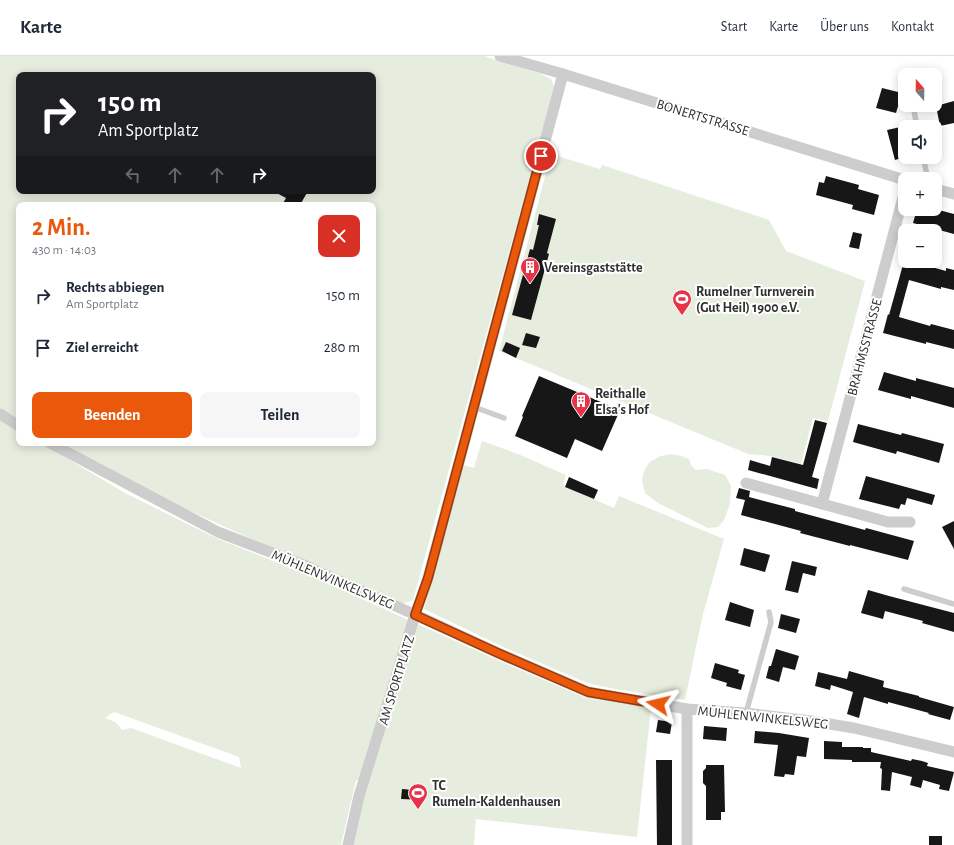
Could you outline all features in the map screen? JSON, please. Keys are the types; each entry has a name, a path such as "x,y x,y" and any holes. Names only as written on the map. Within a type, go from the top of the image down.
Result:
{"street":[{"name":"BONERTSTRASSE","path":"500,56 563,74 898,178"},
{"name":"AM SPORTPLATZ","path":"348,845 360,796 415,615 428,578 563,74"},
{"path":"942,191 954,194"},
{"name":"BRAHMSSTRASSE","path":"822,504 898,216"},
{"path":"0,414 16,424"},
{"name":"MÜHLENWINKELSWEG","path":"56,446 218,532 306,566 588,692 687,709 746,713 854,728 954,752"},
{"path":"746,483 888,522 910,522"},
{"path":"687,709 687,845"}],"lane":[{"path":"474,407 504,418"},
{"path":"904,589 954,604"},
{"path":"746,713 771,622 769,612"}],"green space":[{"path":"0,56 485,56 541,74 551,79 555,90 544,125 413,600 402,604 278,551 175,504 67,446 376,446 376,202 16,202 16,417 0,408"},
{"name":"Rumelner Turnverein (Gut Heil) 1900 e.V.","path":"551,154 600,169 602,165 769,220 786,251 865,281 828,421 813,418 801,464 772,456 748,454 499,351"},
{"path":"0,419 16,428 16,446 46,446 125,493 218,539 304,573 586,698 651,708 637,837 476,819 474,845 353,845 367,781 356,780 341,845 0,845","holes":["114,712 239,757 241,768 131,728 122,730 117,723 105,718"]},
{"path":"482,441 518,454 566,475 563,486 614,508 619,496 724,539 702,618 685,700 587,683 501,646 424,609 463,465 474,468"},
{"path":"671,454 689,459 691,465 696,470 707,469 725,475 731,486 730,504 724,520 718,527 708,528 658,503 645,493 642,481 646,467 651,461 661,456"}],"building":[{"path":"882,88 898,92 898,106 896,113 876,108"},
{"path":"954,101 954,123 942,126 942,120 939,120 937,112 942,112 942,104"},
{"path":"898,128 898,159 895,160 887,130"},
{"path":"826,176 859,185 858,189 879,195 874,215 852,209 853,205 816,195 819,182 824,183"},
{"path":"279,194 306,194 302,202 284,202 286,198"},
{"path":"942,211 954,214 954,234 942,231 942,224 913,223 915,216 942,216"},
{"name":"Vereinsgaststätte","path":"539,214 556,219 547,253 549,254 531,320 512,315 530,249 533,250 539,225 537,225"},
{"path":"853,232 862,234 859,249 849,247"},
{"path":"902,268 935,268 946,271 946,268 954,270 954,290 941,287 941,289 909,280 899,317 930,326 931,324 954,330 954,349 926,342 926,344 883,333 888,314 889,315"},
{"path":"526,333 540,337 536,348 522,345"},
{"path":"506,342 520,348 516,358 502,351"},
{"path":"884,372 916,381 916,378 954,388 954,408 911,396 911,399 878,390"},
{"path":"539,376 620,410 602,451 575,439 567,458 515,436"},
{"path":"815,420 827,423 812,477 819,479 817,489 748,470 750,460 770,466 772,457 803,465"},
{"path":"858,424 901,435 902,433 944,444 939,463 897,451 896,454 853,442"},
{"path":"866,476 935,495 932,505 907,498 905,505 901,504 899,509 859,499"},
{"path":"569,477 598,490 594,499 565,487"},
{"path":"739,488 750,491 749,497 795,509 795,511 865,530 866,528 914,541 908,560 800,533 801,531 741,515 745,500 736,498"},
{"path":"954,521 954,549 942,527"},
{"path":"744,548 770,555 765,572 740,565"},
{"path":"792,561 817,567 815,576 803,573 798,593 785,590"},
{"path":"868,590 954,613 954,632 922,623 923,621 885,611 883,619 861,613"},
{"path":"730,602 754,610 750,627 725,620"},
{"path":"781,614 800,619 796,633 778,628"},
{"path":"776,649 799,656 795,670 783,667 779,682 766,678"},
{"path":"715,663 739,670 738,673 745,675 741,690 726,686 727,683 711,678"},
{"path":"849,671 884,681 883,687 954,707 950,720 888,702 888,704 864,697 859,718 847,714 853,692 831,685 830,690 815,686 818,672 847,679"},
{"path":"658,720 672,722 670,734 656,732"},
{"path":"704,726 727,728 726,741 703,739"},
{"path":"755,731 809,738 806,757 797,756 794,775 785,774 784,777 774,776 778,745 754,743"},
{"path":"824,741 842,742 842,747 871,748 871,752 911,761 912,759 922,761 928,763 927,766 954,772 949,791 939,789 940,785 923,780 921,788 910,785 912,777 892,772 890,791 881,790 881,762 852,762 852,760 824,759"},
{"path":"656,760 672,760 672,845 657,845"},
{"path":"706,765 724,765 725,812 721,812 721,820 706,820 706,786 703,783 703,771 706,768"},
{"path":"402,789 425,791 424,800 401,799"},
{"path":"929,836 942,836 942,845 929,845"}],"place":[{"name":"Vereinsgaststätte","path":"530,284"},
{"name":"Rumelner Turnverein (Gut Heil) 1900 e.V.","path":"682,316"},
{"name":"Reithalle Elsa's Hof","path":"581,418"},
{"name":"TC Rumeln-Kaldenhausen","path":"418,810"}],"route":[{"path":"541,156 428,578 415,615 588,692 658,704"}]}
